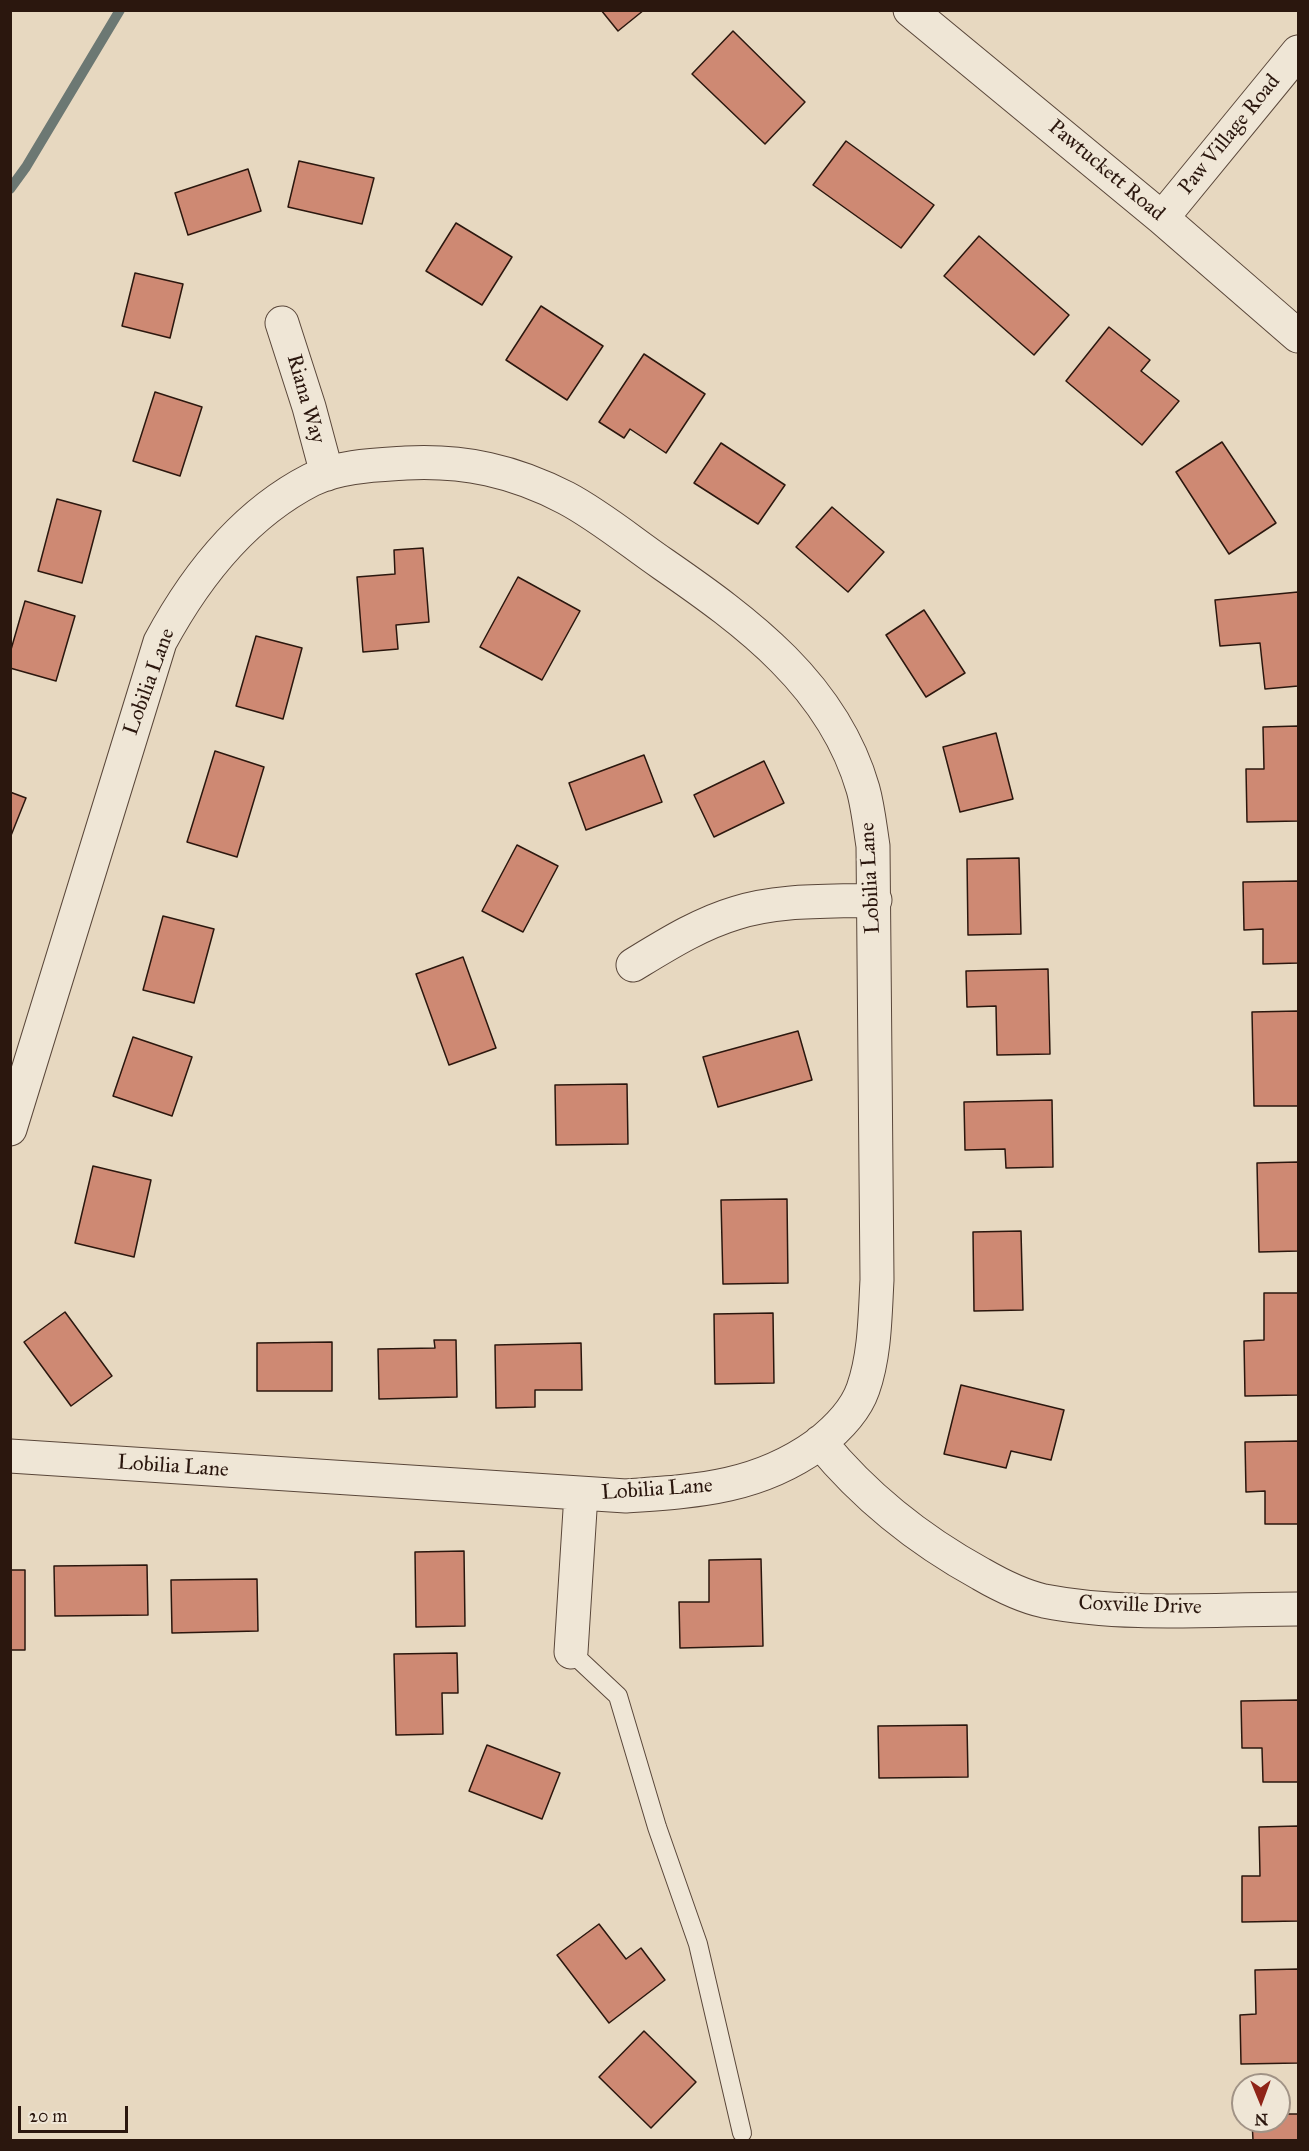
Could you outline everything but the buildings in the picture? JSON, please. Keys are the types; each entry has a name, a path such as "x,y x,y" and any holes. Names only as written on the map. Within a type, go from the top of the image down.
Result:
{"street":[{"name":"Pawtuckett Road","path":"910,10 1162,218 1299,336"},
{"name":"Paw Village Road","path":"1162,218 1299,52"},
{"name":"Riana Way","path":"282,324 309,407 327,474"},
{"name":"Lobilia Lane","path":"10,1130 160,642 178,608 219,553 250,522 311,480 367,465 435,461 479,466 511,475 566,498 726,607 794,669 818,698 848,749 863,790 871,835 875,900 877,1280 872,1347 863,1391 839,1427 792,1462 736,1484 699,1491 626,1496 10,1456"},
{"path":"633,965 690,931 737,912 787,904 875,900"},
{"name":"Coxville Drive","path":"820,1442 886,1511 941,1552 1001,1585 1042,1600 1106,1609 1299,1609"},
{"path":"571,1652 581,1494"}],"lane":[{"path":"571,1652 618,1696 657,1827 698,1944 742,2133"}],"waterway":[{"path":"10,189 26,167 120,10"}]}
